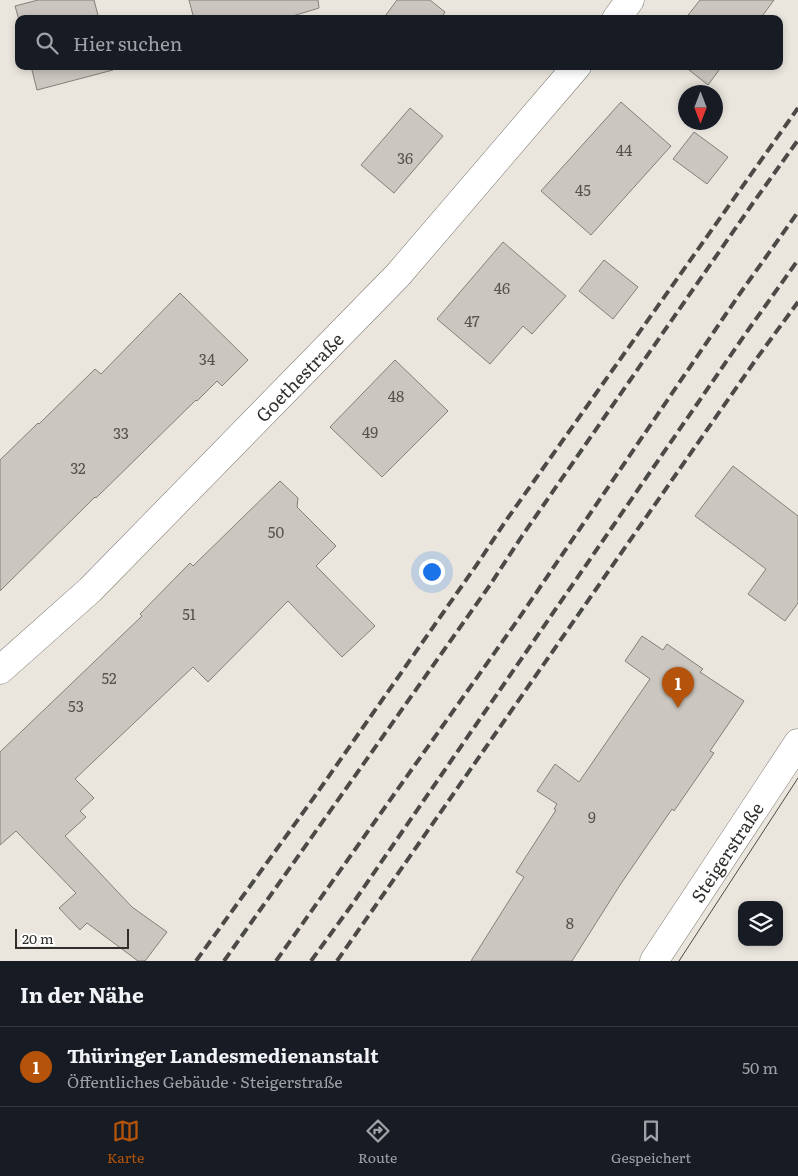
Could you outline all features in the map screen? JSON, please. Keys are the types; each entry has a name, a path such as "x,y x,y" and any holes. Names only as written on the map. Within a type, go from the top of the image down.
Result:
{"street":[{"path":"619,15 630,0"},
{"name":"Goethestraße","path":"0,670 90,590 398,275 574,70"},
{"name":"Steigerstraße","path":"654,961 798,743"}],"building":[{"path":"38,0 94,0 98,15 18,15 15,6"},
{"path":"189,0 318,0 319,8 296,15 193,15"},
{"path":"397,0 430,0 445,12 443,15 386,15"},
{"path":"700,0 774,0 763,15 688,15"},
{"path":"32,70 113,70 37,90"},
{"path":"689,70 719,70 708,85"},
{"path":"621,102 671,146 591,235 541,191"},
{"path":"410,108 443,136 394,193 361,165"},
{"path":"694,132 728,157 707,184 673,159"},
{"path":"503,242 566,296 532,334 523,326 490,364 437,319"},
{"path":"604,260 638,287 613,319 579,291"},
{"path":"180,293 248,360 222,386 217,381 196,400 0,591 0,460 95,369 101,374"},
{"path":"395,360 448,411 382,477 330,427"},
{"path":"733,466 798,516 798,603 785,621 748,594 766,569 695,516"},
{"path":"280,481 298,498 297,507 336,546 316,566 375,626 342,657 288,601 208,682 193,667 75,779 94,798 80,811 86,817 65,836 132,907 167,932 145,961 138,961 87,923 80,930 59,908 76,893 16,831 0,845 0,752 142,616 140,614 190,563 193,566"},
{"path":"642,636 663,650 667,644 703,669 700,672 744,701 710,751 714,753 674,811 672,809 620,885 572,961 471,961 524,877 516,872 556,810 554,809 557,804 537,791 555,764 579,782 650,679 625,661"}],"tram line":[{"path":"679,961 798,778"}],"railway":[{"path":"196,961 315,796 505,522 798,108"},
{"path":"224,961 490,585 522,536 798,140"},
{"path":"276,961 517,621 741,292 798,212"},
{"path":"311,961 798,260"},
{"path":"337,961 798,302"}],"place":[{"name":"Thüringer Landesmedienanstalt","path":"678,708"}]}
